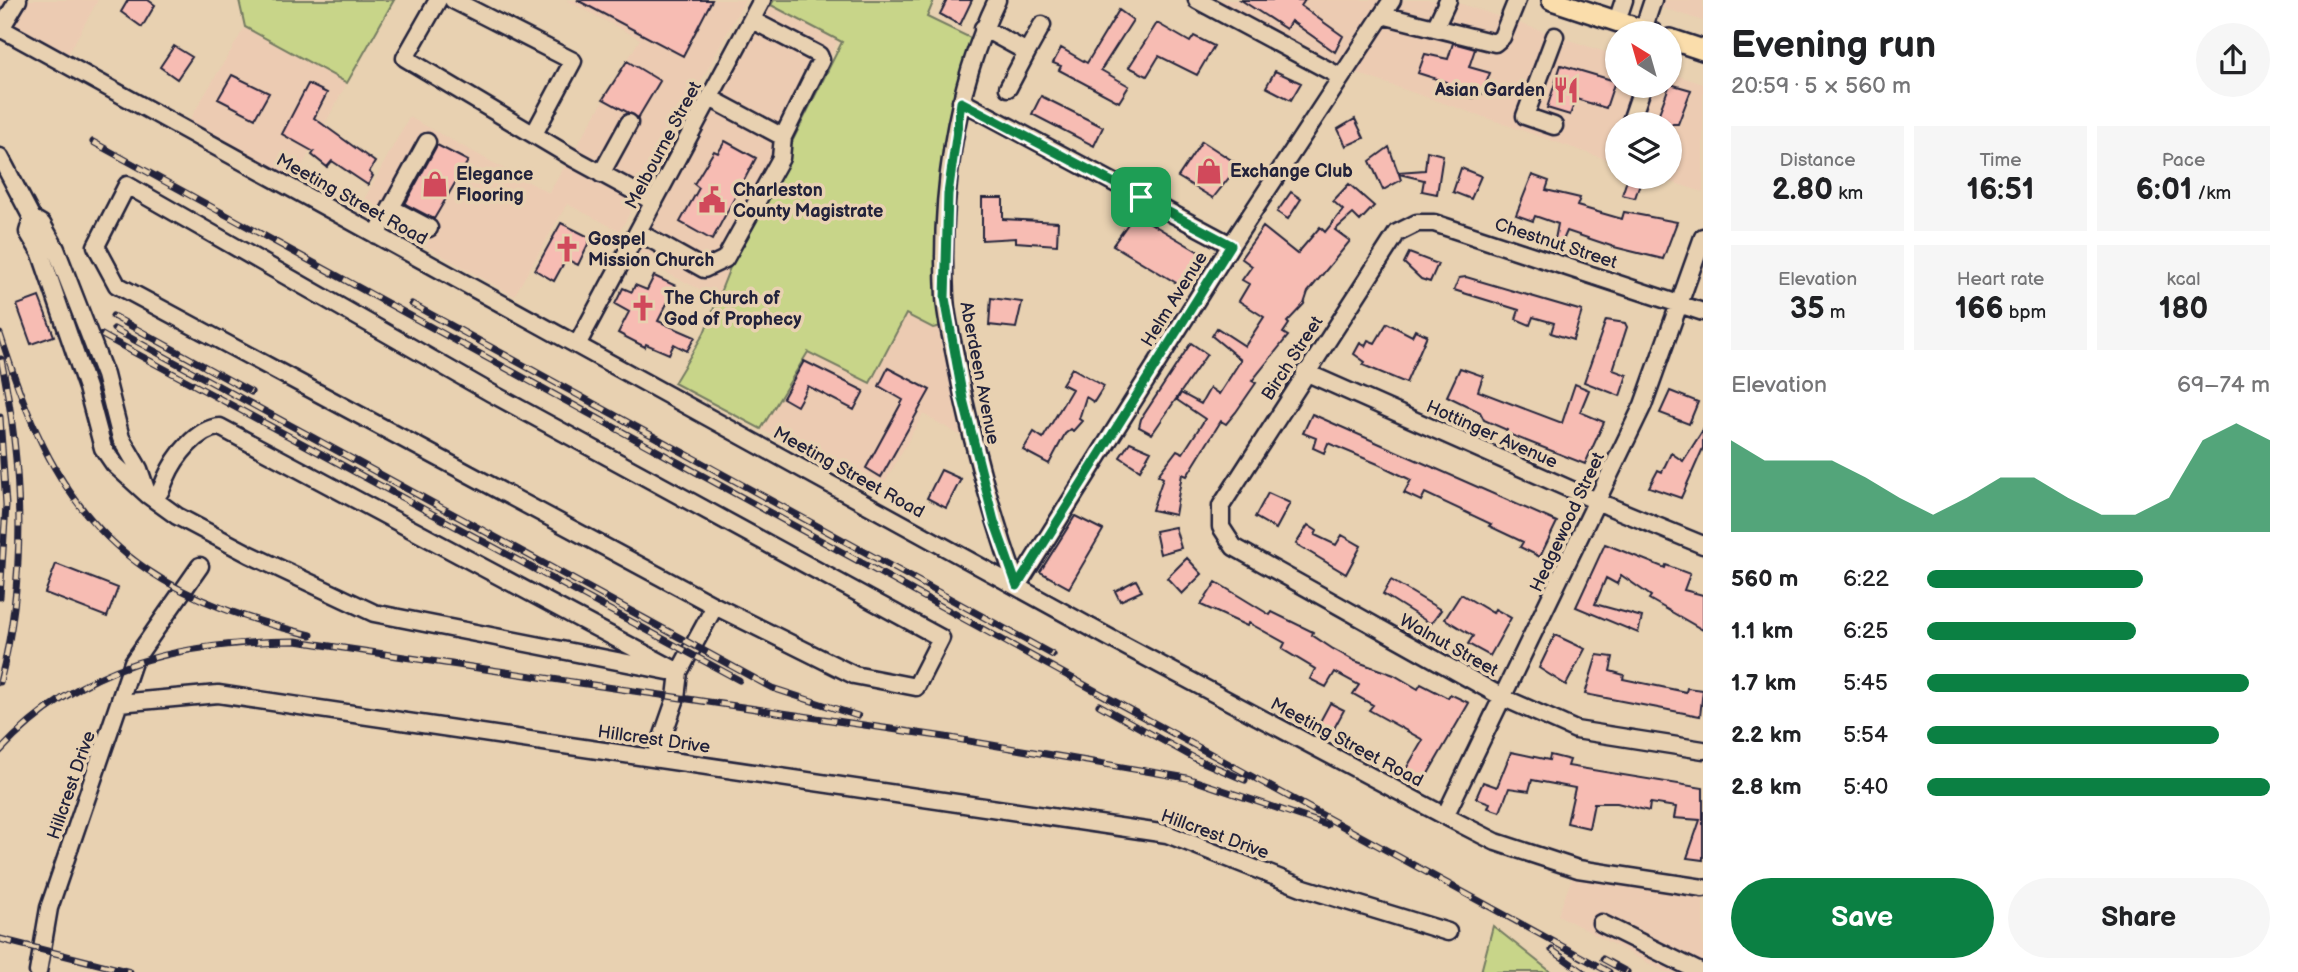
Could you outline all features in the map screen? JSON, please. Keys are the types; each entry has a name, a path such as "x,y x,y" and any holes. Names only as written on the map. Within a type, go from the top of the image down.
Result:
{"main road":[{"path":"1562,2 1614,21"},
{"path":"1682,43 1703,50"}],"street":[{"path":"0,29 18,0"},
{"path":"438,0 405,58 601,174 654,202"},
{"path":"453,0 573,61 534,134"},
{"name":"Melbourne Street","path":"577,345 762,0"},
{"name":"Aberdeen Avenue","path":"997,0 983,28 961,102 948,194 945,298 963,399 994,521 1017,586"},
{"path":"1197,0 1341,77"},
{"name":"Helm Avenue","path":"1017,586 1231,245 1392,0"},
{"path":"1435,28 1448,0"},
{"path":"1382,15 1495,43 1503,37 1517,0"},
{"path":"1617,21 1624,0"},
{"path":"1650,21 1653,0"},
{"path":"638,232 704,269 725,259 781,158 783,137 821,60 819,55 752,20"},
{"path":"1008,88 1042,25"},
{"path":"983,28 1027,52"},
{"name":"Meeting Street Road","path":"0,29 1017,586 1496,842 1578,869 1703,888"},
{"path":"1554,126 1525,117 1555,36"},
{"path":"710,98 783,137"},
{"path":"961,102 1231,245"},
{"path":"601,174 629,123"},
{"path":"376,235 427,142"},
{"path":"0,157 32,218 28,232 41,254 87,388 103,448 114,464 148,495 177,516 249,554 374,612 630,666 679,672"},
{"path":"127,185 491,393 940,638 916,687 854,675 715,606 117,285 96,246 127,185"},
{"path":"391,208 429,228"},
{"name":"Chestnut Street","path":"1397,233 1417,223 1434,223 1703,312"},
{"name":"Birch Street","path":"1221,506 1397,233"},
{"name":"Hedgewood Street","path":"1445,816 1643,405 1703,237"},
{"name":"Hottinger Avenue","path":"1305,372 1598,502 1703,545"},
{"path":"148,495 156,496 163,490 166,476 198,434 209,428 220,427 679,672"},
{"name":"Walnut Street","path":"1221,506 1221,527 1234,547 1504,698 1576,730 1703,750"},
{"path":"120,703 133,662 201,566"},
{"path":"654,758 676,698 679,672 715,606"},
{"name":"Hillcrest Drive","path":"38,972 49,908 120,703 218,694 1167,834 1304,888 1448,932"},
{"path":"1601,923 1700,972"}],"shaded area":[{"path":"0,0 98,0 67,56 5,22 0,28"},
{"path":"566,0 745,0 620,231 567,204 514,296 359,209 409,117 549,193 640,39"},
{"path":"1215,0 1449,0 1605,52 1605,98 1682,98 1682,77 1703,84 1703,192 1682,185 1682,112 1605,112 1605,159 1333,65"},
{"path":"1639,0 1703,0 1703,21"},
{"path":"771,5 838,40 718,298 634,257"},
{"path":"245,27 347,83 295,179 189,121"},
{"path":"906,314 933,328 950,324 974,443 923,414 879,493 761,429 808,351"},
{"path":"1573,875 1703,896 1703,972 1665,972 1558,915"}],"green space":[{"path":"239,0 394,0 347,83 245,27"},
{"path":"774,0 934,0 927,17 979,42 948,194 950,324 933,328 906,314 870,383 808,352 761,429 674,383 704,333 733,260 842,42 771,5"},
{"path":"1493,926 1551,972 1481,972"}],"building":[{"path":"128,0 148,0 155,5 142,27 121,12"},
{"path":"577,0 712,0 683,56"},
{"path":"947,0 972,0 960,25 940,14"},
{"path":"1241,0 1305,0 1301,6 1343,36 1335,52 1291,21 1286,29"},
{"path":"1119,10 1133,20 1101,70 1129,86 1119,102 1059,70 1061,66 1053,63 1061,48 1087,63"},
{"path":"1157,23 1190,42 1194,36 1214,46 1197,75 1159,56 1147,76 1129,67"},
{"path":"1453,43 1475,49 1469,67 1490,73 1482,94 1476,92 1473,98 1444,89 1446,82 1418,73 1425,54 1448,59"},
{"path":"174,46 192,57 177,79 160,67"},
{"path":"627,61 660,81 638,118 603,99"},
{"path":"1561,65 1605,78 1605,98 1609,98 1606,108 1576,99 1570,115 1547,108"},
{"path":"1275,71 1301,83 1291,100 1266,87"},
{"path":"232,75 269,93 255,118 218,99"},
{"path":"308,84 327,93 314,118 375,162 369,172 373,176 368,185 332,161 327,167 312,155 314,152 282,134"},
{"path":"1682,87 1691,90 1682,114 1660,112 1665,98 1682,98"},
{"path":"1041,96 1103,127 1094,146 1032,114"},
{"path":"1355,119 1364,138 1346,146 1338,129"},
{"name":"Charleston County Magistrate","path":"725,141 756,158 712,240 680,222 699,188 694,184 714,151 718,153"},
{"name":"Exchange Club","path":"1202,141 1239,165 1213,198 1178,177"},
{"name":"Elegance Flooring","path":"437,145 468,161 434,219 405,204"},
{"path":"1389,147 1398,172 1425,170 1427,151 1443,155 1437,194 1422,191 1424,180 1399,174 1401,180 1383,190 1370,161"},
{"path":"1461,168 1481,176 1471,199 1453,192"},
{"path":"1532,175 1549,181 1546,190 1580,198 1577,206 1622,219 1624,212 1677,222 1663,259 1614,247 1567,231 1558,252 1553,250 1558,224 1535,216 1533,221 1516,215"},
{"path":"1349,184 1374,206 1360,221 1353,214 1335,230 1350,241 1308,292 1304,304 1287,322 1289,324 1283,333 1288,336 1252,381 1256,383 1236,412 1226,424 1221,421 1187,476 1182,474 1175,515 1152,510 1163,478 1158,475 1177,450 1183,453 1205,419 1177,400 1181,393 1201,404 1210,388 1219,394 1241,360 1212,336 1217,328 1245,346 1264,317 1239,301 1249,284 1242,280 1252,266 1241,258 1263,227 1297,254 1320,227 1325,232 1343,210 1333,201"},
{"path":"1624,189 1638,189 1635,198 1622,195"},
{"path":"1291,192 1301,199 1288,219 1277,212"},
{"path":"982,198 1003,198 1003,219 1058,222 1057,245 1016,242 1016,238 982,240"},
{"path":"1135,214 1204,255 1183,287 1113,245"},
{"name":"Gospel Mission Church","path":"561,223 591,238 578,265 566,259 554,281 535,270"},
{"path":"1409,253 1438,264 1430,282 1421,279 1404,263"},
{"name":"The Church of God of Prophecy","path":"654,276 676,286 658,321 695,337 687,351 674,344 669,354 646,344 645,347 618,333 629,312 615,304 623,288 632,292 635,285 647,290"},
{"path":"1466,277 1582,311 1573,340 1551,333 1554,323 1533,317 1530,325 1516,319 1519,310 1454,290 1459,278"},
{"path":"39,297 54,336 31,344 17,305"},
{"path":"991,298 1022,302 1016,328 989,325"},
{"path":"1606,320 1625,323 1627,327 1613,370 1627,375 1620,396 1584,382"},
{"path":"1387,323 1412,336 1415,330 1427,335 1406,383 1363,365 1365,362 1354,354 1360,343 1365,346 1368,340 1375,343"},
{"path":"1191,343 1207,354 1152,434 1139,427 1141,419"},
{"path":"804,361 864,391 854,410 808,386 797,406 783,398"},
{"path":"888,368 930,390 881,477 866,468 903,400 879,386"},
{"path":"1072,368 1104,386 1094,402 1086,397 1079,419 1082,421 1073,431 1071,429 1065,434 1049,464 1023,450 1034,432 1043,438 1072,389 1062,384"},
{"path":"1460,368 1483,376 1478,391 1562,423 1575,384 1589,390 1580,412 1604,422 1585,464 1506,433 1507,430 1484,420 1480,412 1447,396"},
{"path":"1670,391 1698,402 1689,424 1660,413"},
{"path":"1312,414 1557,522 1540,557 1520,547 1523,542 1489,526 1491,524 1425,493 1421,501 1404,493 1411,480 1378,464 1328,443 1324,453 1313,448 1316,438 1303,433"},
{"path":"1703,430 1703,448 1681,498 1649,487 1658,470 1662,472 1671,453 1683,461"},
{"path":"1130,442 1151,451 1140,470 1120,457"},
{"path":"941,470 961,479 946,508 927,498"},
{"path":"1268,493 1290,503 1276,529 1255,517"},
{"path":"1075,516 1103,530 1069,588 1040,572"},
{"path":"1308,525 1317,531 1315,535 1336,545 1342,535 1361,546 1346,574 1296,544"},
{"path":"1175,527 1181,548 1160,554 1155,531"},
{"path":"1605,544 1665,568 1666,565 1690,574 1684,590 1703,595 1703,630 1649,599 1651,596 1621,575 1617,584 1606,578 1595,604 1642,617 1638,633 1576,607"},
{"path":"1187,558 1202,574 1182,594 1167,578"},
{"path":"56,564 118,588 107,617 45,593"},
{"path":"1136,580 1142,591 1120,601 1115,591"},
{"path":"1391,580 1441,610 1431,624 1383,594"},
{"path":"1216,582 1270,615 1272,612 1313,632 1312,635 1355,661 1394,675 1418,689 1421,684 1448,698 1450,694 1469,703 1422,784 1403,774 1423,740 1369,710 1373,705 1353,694 1359,685 1335,672 1326,687 1310,679 1315,669 1282,649 1285,643 1249,623 1247,626 1201,605"},
{"path":"1461,594 1493,613 1495,609 1511,618 1490,656 1468,644 1473,636 1445,619"},
{"path":"1555,635 1585,649 1566,685 1539,668"},
{"path":"1597,655 1613,657 1610,671 1624,675 1623,679 1686,692 1687,688 1703,690 1700,716 1585,694"},
{"path":"1330,703 1344,710 1331,734 1317,727"},
{"path":"1511,752 1549,760 1550,755 1570,760 1568,766 1703,788 1703,860 1687,858 1700,820 1674,818 1676,807 1650,803 1649,811 1617,803 1594,803 1589,828 1567,823 1575,788 1532,780 1529,791 1509,788 1500,812 1488,808 1490,803 1476,798 1483,782 1497,787"}],"railway":[{"path":"93,142 1609,972"},
{"path":"412,304 1053,655"},
{"path":"113,316 251,392"},
{"path":"114,329 772,688 858,716"},
{"path":"0,334 26,409 60,477 86,513 115,544 147,570 183,591 265,623 311,635"},
{"path":"102,335 739,680"},
{"path":"0,682 15,602 19,520 14,439 1,359"},
{"path":"0,417 6,505 0,597"},
{"path":"0,751 32,721 65,697 99,678 135,663 212,646 296,641 945,737 1187,778 1327,825"},
{"path":"1099,705 1196,759 1245,780"},
{"path":"0,939 130,972"},
{"path":"1552,950 1583,972"},
{"path":"1603,959 1627,972"}],"place":[{"name":"Asian Garden","path":"1566,90"},
{"name":"Exchange Club","path":"1209,171"},
{"name":"Elegance Flooring","path":"435,184"},
{"name":"Charleston County Magistrate","path":"712,200"},
{"name":"Gospel Mission Church","path":"567,249"},
{"name":"The Church of God of Prophecy","path":"643,308"}],"route":[{"path":"961,102 1141,197 1231,245 1017,586 994,521 963,399 945,298 948,194 961,102"}]}
